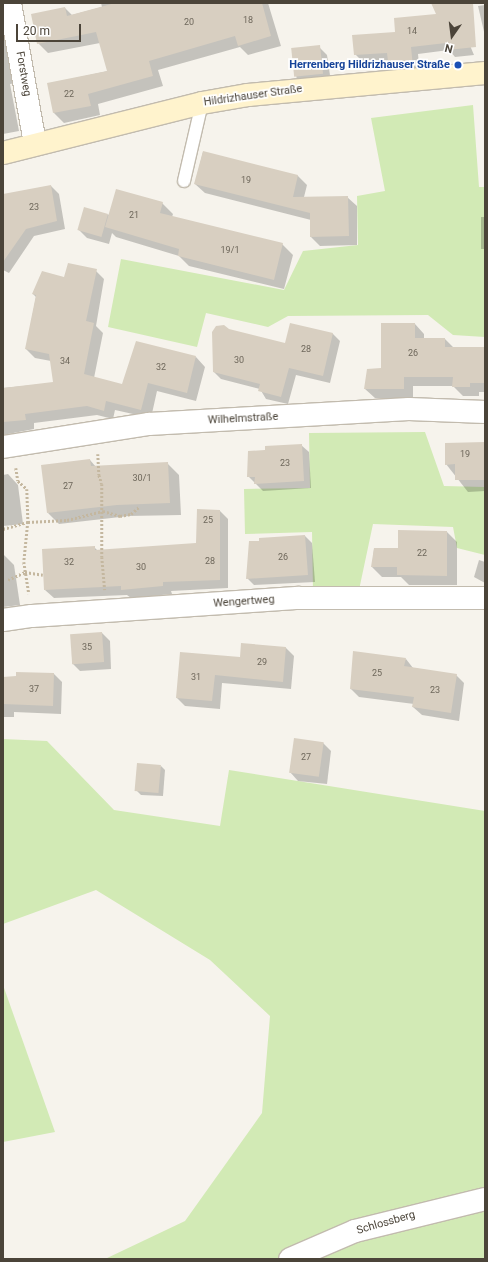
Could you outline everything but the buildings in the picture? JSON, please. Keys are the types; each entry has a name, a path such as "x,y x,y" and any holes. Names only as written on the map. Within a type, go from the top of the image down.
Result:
{"main road":[{"name":"Hildrizhauser Straße","path":"3,153 202,103 248,95 485,73"}],"street":[{"name":"Forstweg","path":"10,3 36,144"},
{"name":"Wilhelmstraße","path":"8,446 149,424 401,410 485,412"},
{"name":"Wengertweg","path":"3,620 32,616 298,598 485,598"},
{"name":"Schlossberg","path":"290,1259 355,1231 485,1199"}],"lane":[{"path":"184,181 202,103"}],"path":[{"path":"98,432 99,475 102,484 103,511 102,557 108,611"},
{"path":"8,446 18,481 27,489 28,522 24,562 32,616"},
{"path":"3,529 28,522 67,520 103,511 120,516 132,514 139,507"},
{"path":"8,580 25,572 43,575"}],"green space":[{"path":"473,105 479,187 485,187 485,337 453,335 428,315 288,316 268,327 206,313 197,347 108,327 121,259 284,290 303,251 358,245 357,196 385,191 371,118"},
{"path":"425,432 444,486 485,487 485,555 457,548 453,527 373,524 359,590 313,591 312,532 245,534 244,489 310,488 309,433"},
{"path":"3,739 47,741 114,810 220,826 229,770 485,811 485,1259 105,1259 185,1221 262,1113 270,1016 210,960 96,890 3,924"},
{"path":"3,985 55,1132 3,1142"}],"place":[{"name":"Herrenberg Hildrizhauser Straße","path":"458,65"}]}
